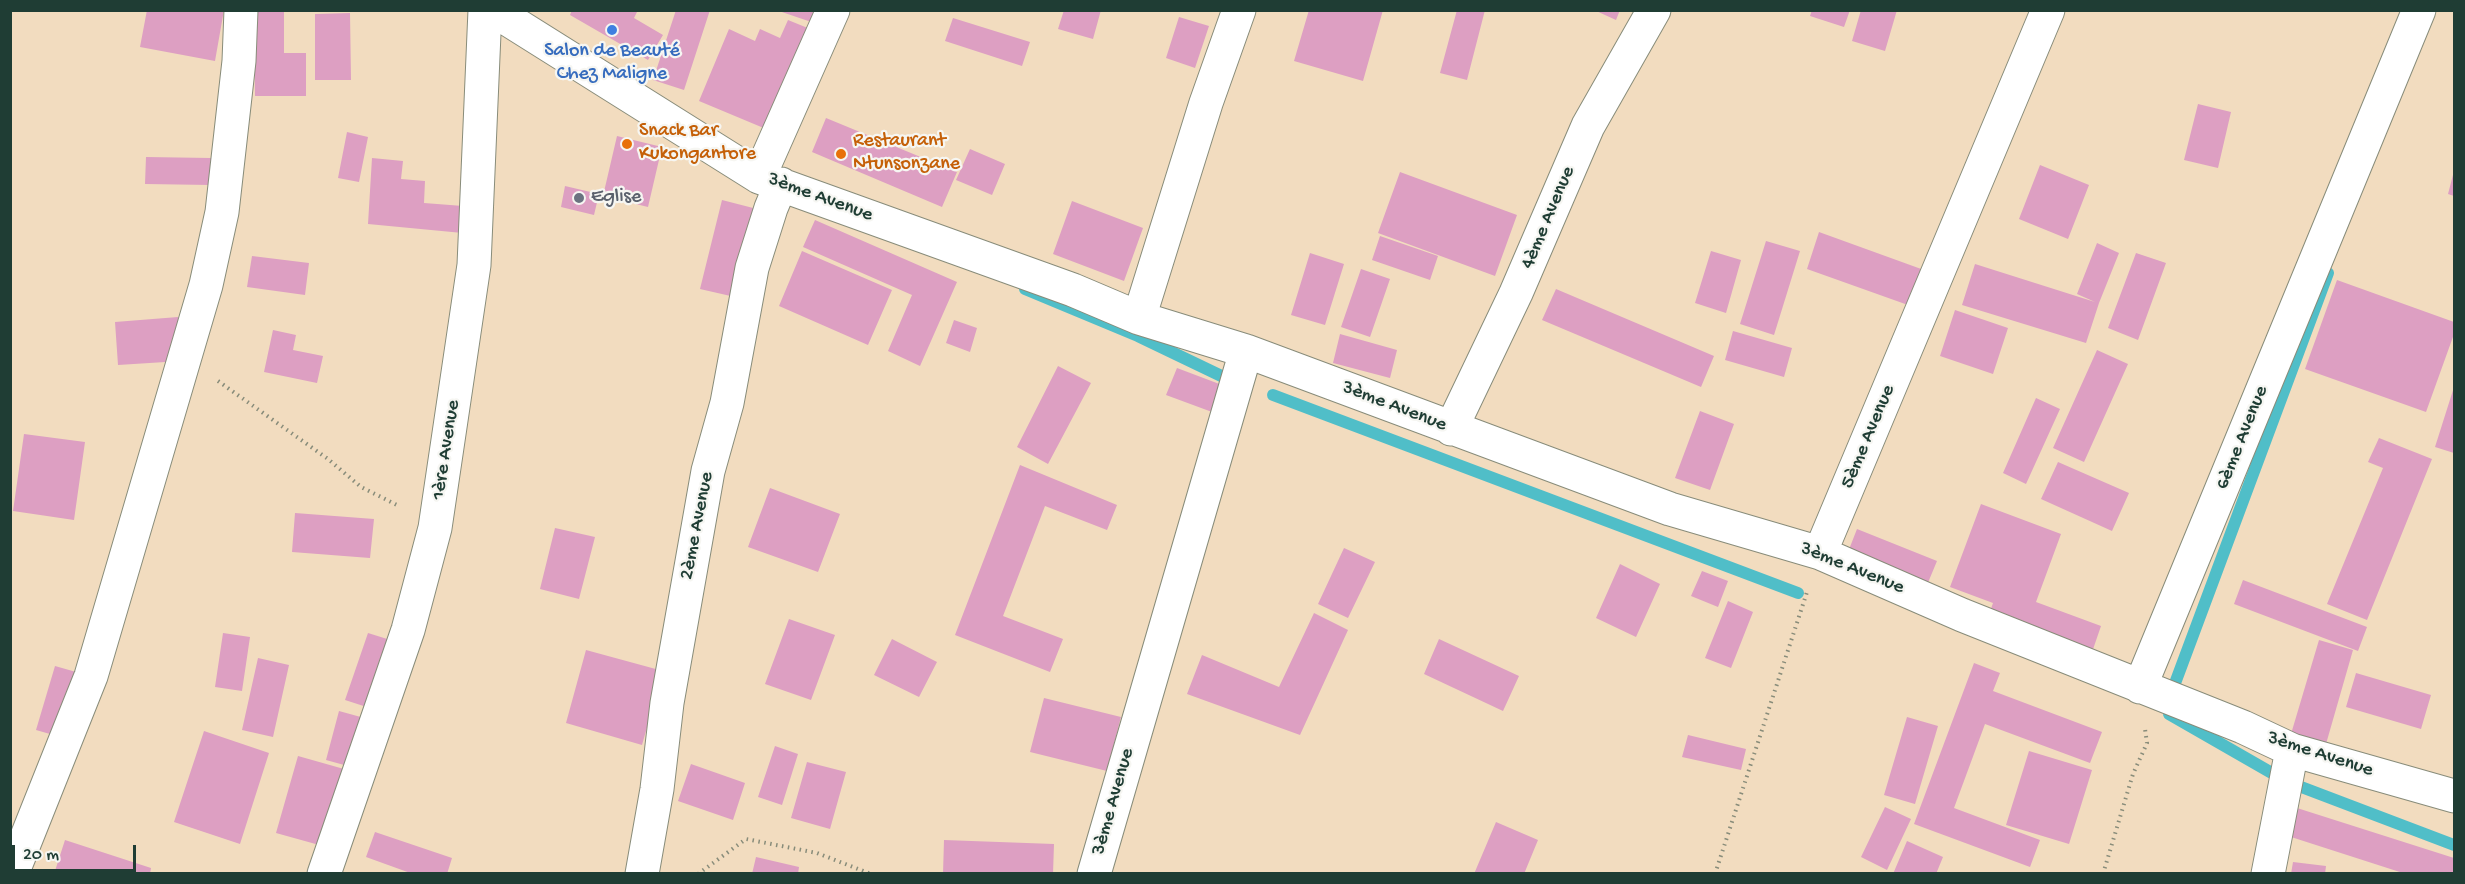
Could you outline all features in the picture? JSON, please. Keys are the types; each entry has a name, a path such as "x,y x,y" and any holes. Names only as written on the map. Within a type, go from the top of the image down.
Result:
{"street":[{"path":"12,873 91,676 206,285 222,212 239,61 241,10"},
{"name":"1ère Avenue","path":"324,873 408,630 435,528 474,265 485,10"},
{"name":"3ème Avenue","path":"494,10 770,180 1072,290 1139,318 1246,351 1670,509 1820,553 1962,615 2243,727 2292,750 2454,796"},
{"name":"2ème Avenue","path":"642,873 657,789 667,703 708,471 728,403 752,268 771,208 770,180 833,10"},
{"path":"1139,318 1206,103 1239,10"},
{"name":"4ème Avenue","path":"1451,429 1516,293 1588,126 1654,10"},
{"name":"5ème Avenue","path":"1820,553 2048,10"},
{"name":"6ème Avenue","path":"2140,687 2419,10"},
{"name":"3ème Avenue","path":"1094,873 1246,351"},
{"path":"2268,873 2292,750"}],"path":[{"path":"185,358 328,459 361,487 435,528"},
{"path":"1715,873 1820,553"},
{"path":"2103,873 2133,774 2147,743 2140,687"},
{"path":"698,873 746,839 817,853 871,873"}],"building":[{"path":"147,10 224,10 215,61 140,47"},
{"path":"254,10 284,10 284,53 306,53 306,96 255,96"},
{"path":"572,10 638,10 634,18 663,35 648,60 570,15"},
{"path":"676,10 710,10 684,90 653,80"},
{"path":"776,10 828,10 823,26"},
{"path":"1064,10 1101,10 1093,39 1058,29"},
{"path":"1309,10 1383,10 1363,81 1294,61"},
{"path":"1457,10 1485,10 1467,80 1440,73"},
{"path":"1594,10 1620,10 1616,20"},
{"path":"1812,10 1850,10 1844,27 1810,16"},
{"path":"1861,10 1897,10 1885,51 1852,41"},
{"path":"350,13 351,80 315,80 315,14"},
{"path":"1179,17 1209,26 1195,68 1166,58"},
{"path":"953,18 1030,42 1022,66 945,41"},
{"path":"788,20 820,33 778,134 699,101 729,29 755,41 760,29 780,38"},
{"path":"2198,104 2231,112 2218,168 2184,160"},
{"path":"826,118 957,172 942,207 812,152"},
{"path":"347,132 368,137 359,182 338,178"},
{"path":"617,136 662,147 648,207 603,196"},
{"path":"970,149 1005,164 992,195 956,180"},
{"path":"146,157 211,158 211,185 145,184"},
{"path":"372,158 403,161 401,179 425,181 424,203 476,207 473,234 368,224"},
{"path":"2040,165 2089,185 2068,239 2019,219"},
{"path":"2454,171 2454,196 2448,194"},
{"path":"1400,172 1517,215 1495,276 1378,233"},
{"path":"565,186 599,194 594,215 561,207"},
{"path":"722,200 757,209 735,297 700,289"},
{"path":"1072,201 1143,228 1124,281 1053,254"},
{"path":"815,220 957,282 920,366 888,351 912,295 803,247"},
{"path":"1819,232 1935,274 1922,310 1807,269"},
{"path":"1380,236 1438,256 1430,280 1372,260"},
{"path":"1766,241 1800,251 1774,335 1740,324"},
{"path":"2097,243 2119,253 2086,343 1962,305 1975,264 2095,302 2077,294"},
{"path":"802,251 892,290 868,345 779,306"},
{"path":"1711,251 1741,260 1726,313 1695,303"},
{"path":"1310,253 1344,264 1325,325 1291,315"},
{"path":"2136,253 2166,263 2138,340 2108,328"},
{"path":"252,256 309,263 305,295 247,287"},
{"path":"1361,269 1390,279 1370,337 1341,327"},
{"path":"2337,280 2454,322 2454,334 2426,412 2305,369"},
{"path":"1556,289 1714,356 1701,387 1542,320"},
{"path":"1955,310 2008,328 1993,374 1940,356"},
{"path":"178,317 181,361 118,365 115,322"},
{"path":"954,320 977,328 970,352 946,343"},
{"path":"273,330 296,335 293,350 323,356 317,383 264,372"},
{"path":"1733,331 1792,348 1784,377 1725,360"},
{"path":"1340,334 1397,350 1390,378 1333,363"},
{"path":"2097,350 2128,364 2084,462 2053,448"},
{"path":"1058,366 1091,383 1048,464 1017,447"},
{"path":"1177,368 1222,385 1212,412 1166,395"},
{"path":"2454,387 2454,453 2435,447"},
{"path":"2036,398 2060,409 2026,484 2003,473"},
{"path":"1700,411 1734,424 1710,490 1675,478"},
{"path":"24,434 85,442 74,520 13,511"},
{"path":"2379,438 2432,459 2367,620 2327,604 2383,468 2368,462"},
{"path":"2058,462 2129,493 2112,531 2041,499"},
{"path":"1020,465 1117,505 1107,530 1045,506 1003,616 1063,639 1050,672 955,635"},
{"path":"770,488 840,514 818,572 748,547"},
{"path":"1981,504 2061,534 2036,602 2101,626 2090,658 1987,620 1993,603 1950,587"},
{"path":"295,513 374,519 370,558 292,552"},
{"path":"555,528 595,537 579,599 540,589"},
{"path":"1857,529 1937,561 1927,585 1848,552"},
{"path":"1344,548 1375,562 1348,618 1318,604"},
{"path":"1620,564 1660,584 1636,637 1596,618"},
{"path":"1702,571 1728,581 1718,607 1691,596"},
{"path":"2243,580 2367,627 2358,651 2234,604"},
{"path":"1728,601 1753,612 1731,668 1705,658"},
{"path":"1314,613 1348,630 1300,735 1187,694 1202,655 1279,687"},
{"path":"789,619 835,635 811,700 765,684"},
{"path":"223,633 250,637 242,691 215,687"},
{"path":"368,633 400,643 376,710 345,700"},
{"path":"892,639 937,662 919,697 874,675"},
{"path":"1439,639 1519,676 1503,711 1424,674"},
{"path":"2319,640 2353,650 2326,744 2291,734"},
{"path":"586,650 663,671 642,745 566,723"},
{"path":"258,658 289,665 273,737 242,730"},
{"path":"1974,663 2000,673 1993,691 2102,732 2090,763 1985,724 1954,808 2040,840 2030,867 1914,824"},
{"path":"55,666 83,674 64,738 36,730"},
{"path":"2356,673 2431,695 2421,729 2346,707"},
{"path":"1044,698 1121,717 1107,771 1030,752"},
{"path":"339,711 368,719 355,768 326,760"},
{"path":"1907,717 1938,726 1915,804 1884,795"},
{"path":"204,731 269,753 240,844 174,822"},
{"path":"1688,735 1746,749 1741,770 1682,757"},
{"path":"775,746 798,754 782,805 758,797"},
{"path":"2029,751 2092,770 2069,844 2006,825"},
{"path":"298,756 351,771 330,848 276,833"},
{"path":"807,762 846,772 830,829 791,818"},
{"path":"691,764 745,783 733,820 678,801"},
{"path":"1885,807 1911,819 1887,870 1861,857"},
{"path":"2297,808 2454,858 2454,874 2406,874 2288,836"},
{"path":"1496,822 1538,840 1524,874 1474,874"},
{"path":"375,832 452,858 447,874 413,874 366,857"},
{"path":"65,840 151,868 150,874 54,874"},
{"path":"944,840 1054,844 1053,874 943,874"},
{"path":"1907,841 1943,857 1936,874 1893,874"},
{"path":"756,857 799,867 798,874 752,874"},
{"path":"2293,862 2326,866 2325,874 2291,874"}],"waterway":[{"path":"2171,694 2328,273"},
{"path":"1025,289 1138,336 1236,383"},
{"path":"1273,395 1798,593"},
{"path":"2169,714 2284,780"},
{"path":"2296,785 2454,845"}],"place":[{"name":"Salon de Beauté Chez Maligne","path":"612,30"},
{"name":"Snack Bar Kukongantore","path":"627,144"},
{"name":"Restaurant Ntunsonzane","path":"841,154"},
{"name":"Eglise","path":"579,198"}]}
